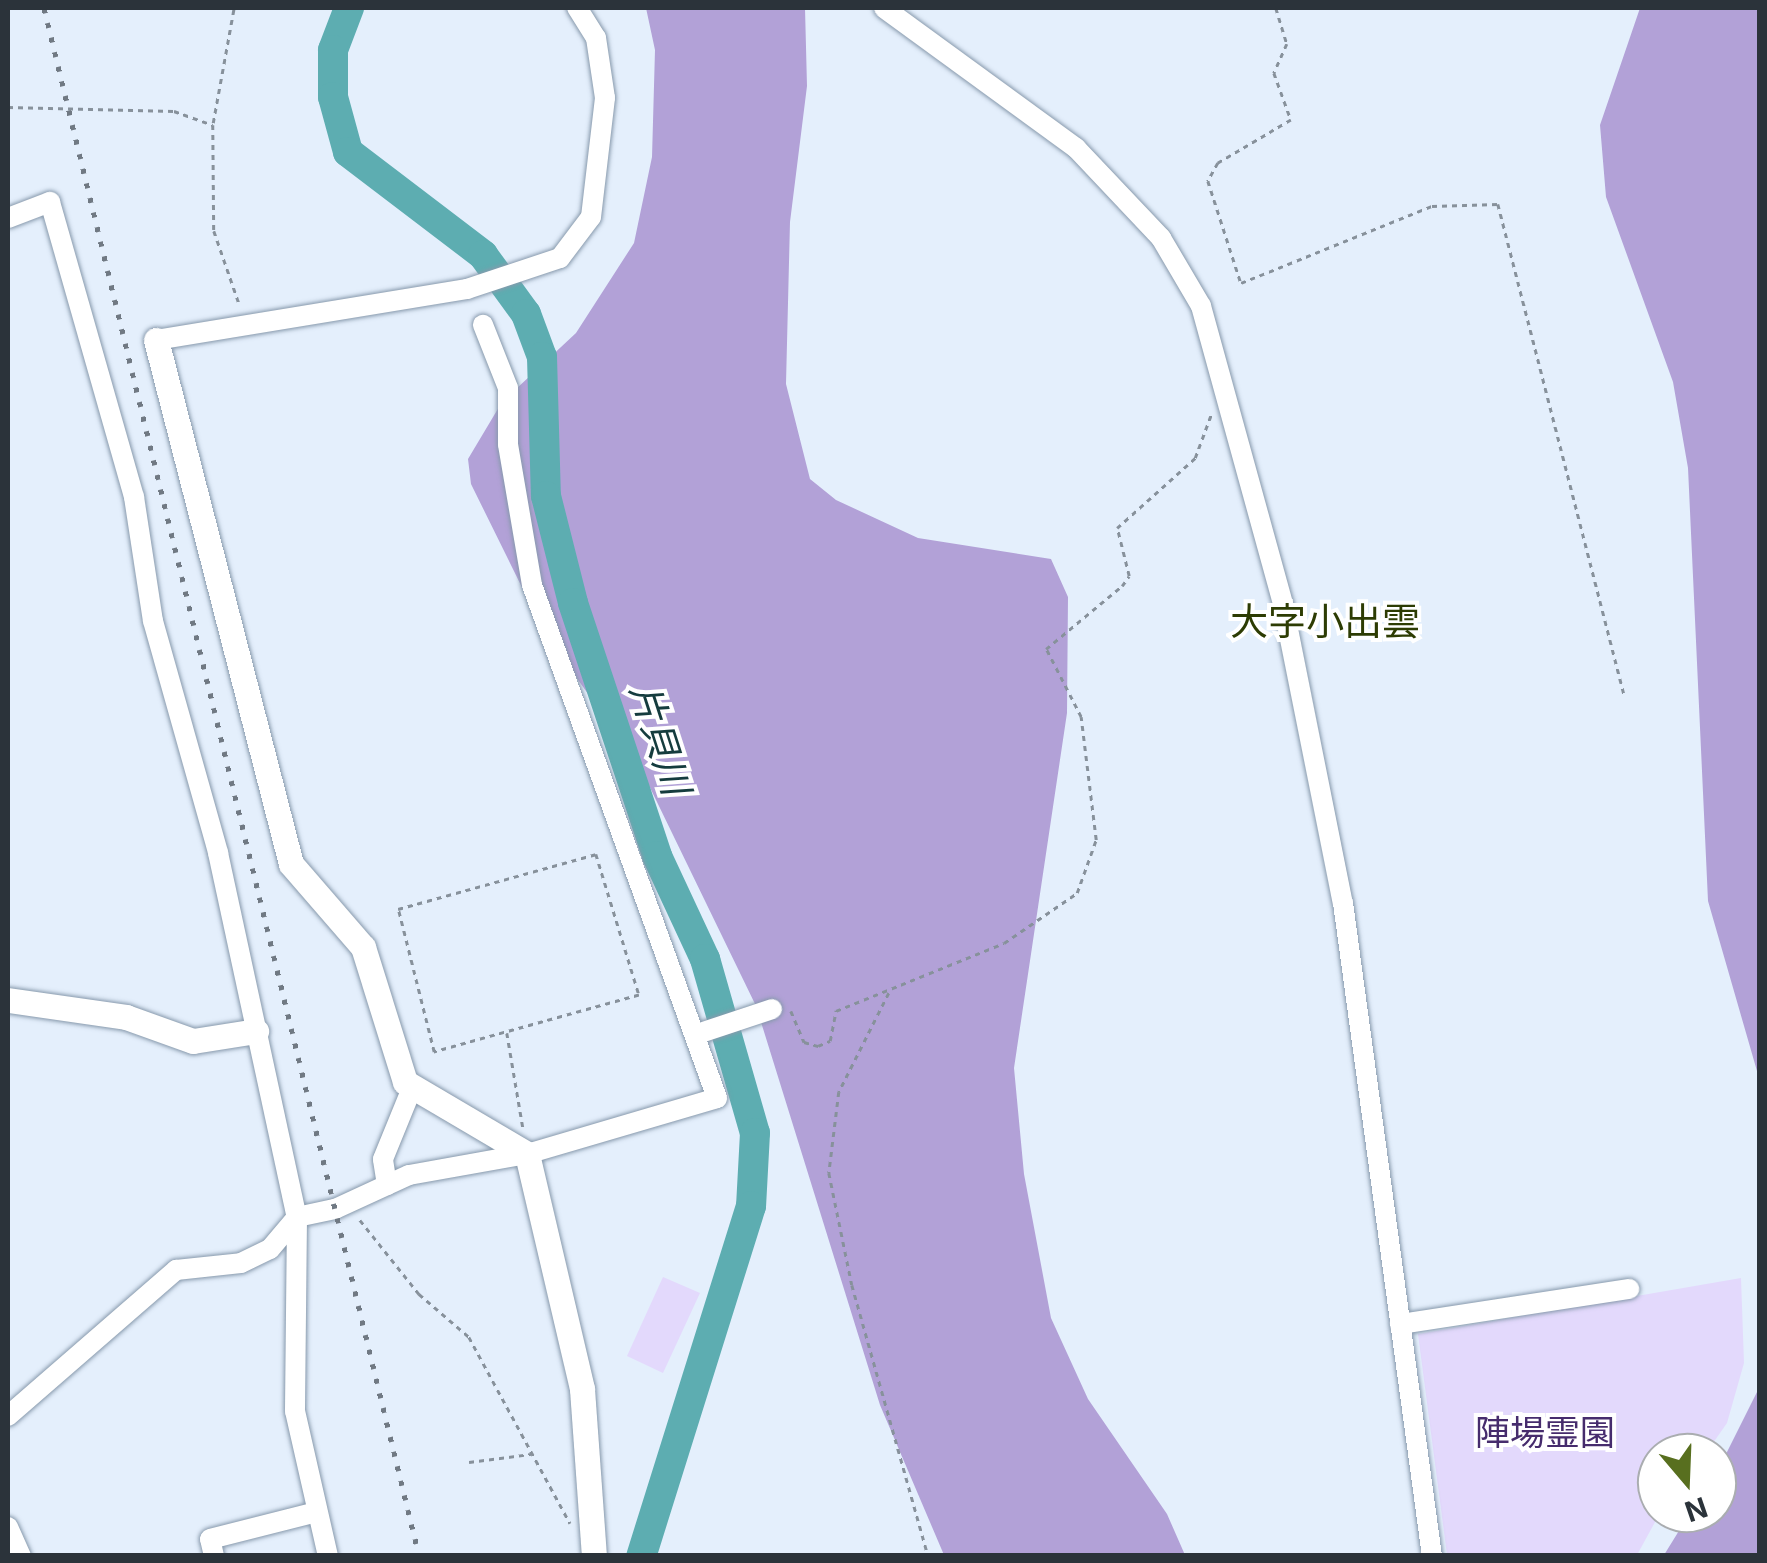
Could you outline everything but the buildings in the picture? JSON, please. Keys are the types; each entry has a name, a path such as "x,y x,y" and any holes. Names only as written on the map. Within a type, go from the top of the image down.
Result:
{"street":[{"path":"576,8 602,66 598,191 580,239 522,274 467,290 156,340 290,864 362,947 412,1088 506,1136 527,1154 582,1389 593,1544"},
{"path":"884,8 1076,148 1161,238 1201,306 1283,604 1342,903 1432,1556"},
{"path":"8,218 50,202 134,497 153,622 184,717 297,1216 293,1382 328,1556"},
{"path":"8,1416 155,1282 176,1270 241,1263 270,1249 297,1216 348,1203 387,1185 527,1154 717,1098 697,1034 616,831 532,584 508,444 508,388 483,325"},
{"path":"8,1000 126,1017 194,1040 256,1031"},
{"path":"697,1034 772,1009"},
{"path":"387,1185 387,1144 412,1088"},
{"path":"1400,1324 1629,1289"},
{"path":"214,1556 210,1540 317,1512"},
{"path":"8,1527 21,1556"}],"path":[{"path":"234,8 223,32 213,125 218,252 249,325"},
{"path":"1276,8 1287,44 1274,72 1292,120 1218,163 1208,182 1241,283 1432,206 1498,204 1624,694"},
{"path":"8,107 174,112 213,125"},
{"path":"772,1009 788,1004 804,1042 818,1046 830,1041 836,1011 1029,931 1061,910 1088,878 1096,840 1080,717 1046,648 1129,576 1118,528 1195,458 1214,400"},
{"path":"596,854 639,995 507,1033 434,1052 398,910 596,854"},
{"path":"890,990 838,1092 830,1172 852,1285 928,1556"},
{"path":"507,1033 527,1154"},
{"path":"348,1203 419,1294 469,1336 572,1528 593,1544"},
{"path":"469,1462 532,1454"}],"green space":[{"path":"663,1277 700,1293 663,1373 627,1356"},
{"name":"陣場霊園","path":"1741,1278 1744,1363 1727,1423 1720,1433 1637,1433 1637,1533 1649,1533 1637,1555 1447,1555 1418,1334"}],"shaded area":[{"path":"646,8 805,8 807,86 790,222 786,384 810,479 836,500 918,538 1051,559 1068,597 1067,713 1014,1068 1024,1174 1051,1318 1088,1399 1167,1514 1185,1555 944,1555 880,1405 756,1006 640,767 544,632 471,484 468,459 502,402 576,333 634,243 652,157 655,50"},
{"path":"1640,8 1759,8 1759,1078 1708,901 1688,468 1673,382 1606,197 1600,125"},
{"path":"1759,1388 1759,1555 1664,1555 1678,1533 1737,1533 1736,1433"}],"waterway":[{"name":"片貝川","path":"349,8 333,50 333,97 348,152 483,255 526,314 542,357 546,496 573,603 657,856 705,959 755,1133 751,1206 641,1556"}],"railway":[{"path":"44,8 419,1556"}],"district":[{"name":"大字小出雲","path":"1325,622"}]}
